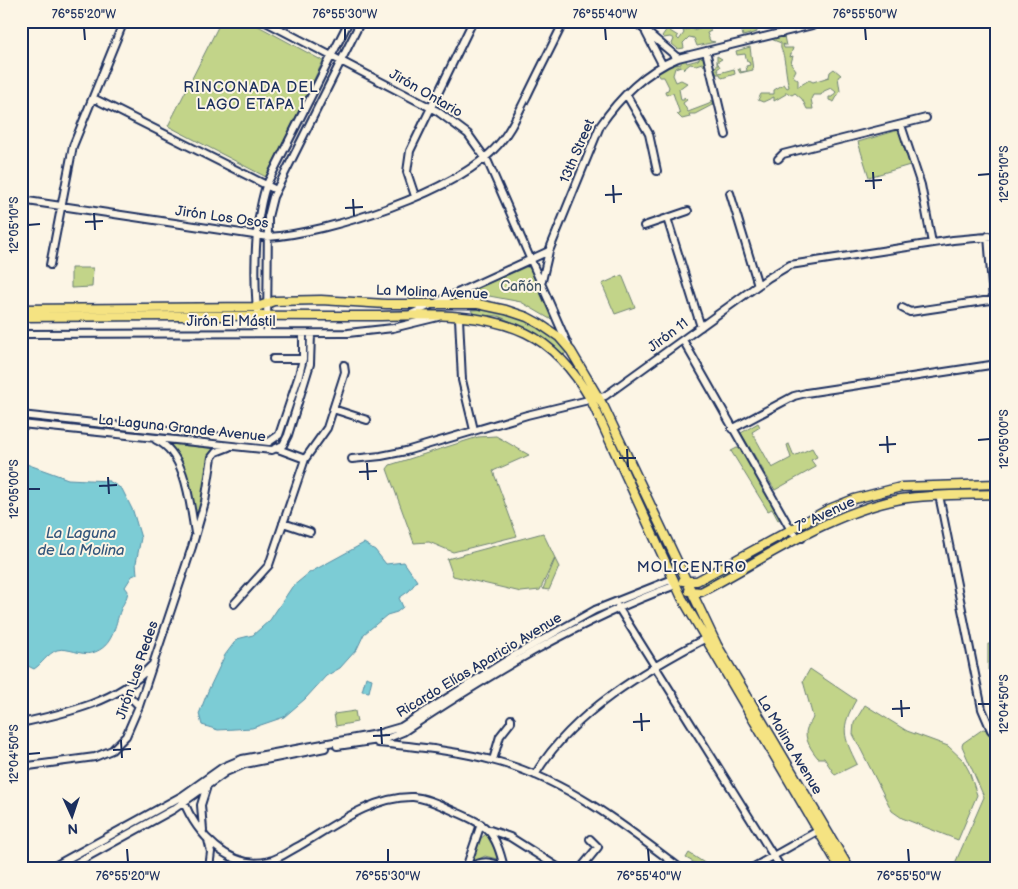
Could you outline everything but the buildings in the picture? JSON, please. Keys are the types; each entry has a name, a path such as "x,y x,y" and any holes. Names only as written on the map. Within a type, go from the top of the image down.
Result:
{"main road":[{"name":"La Molina Avenue","path":"21,309 257,307 274,301 321,300 386,304 478,304 506,310 540,324 552,331 570,351 600,398 692,593 709,636"},
{"path":"40,309 84,316"},
{"name":"La Molina Avenue","path":"21,317 438,317 487,321 527,334 560,358 573,372 591,400 675,582 709,636 822,829 849,868"},
{"path":"957,484 958,495"},
{"name":"7º Avenue","path":"686,581 697,581 829,509 878,492 901,487 997,484"},
{"name":"7º Avenue","path":"692,593 701,592 836,520 866,508 902,499 939,495 997,494"},
{"path":"675,582 686,581"},
{"path":"675,582 692,593"},
{"name":"La Molina Avenue","path":"822,829 840,868"}],"street":[{"path":"50,265 73,146 124,21"},
{"name":"Jirón Ontario","path":"264,21 430,107 463,129 485,157 542,283 570,351"},
{"path":"264,333 257,307 259,207 266,186 349,21"},
{"path":"264,333 268,316 268,217 276,190 361,21"},
{"path":"415,196 408,177 407,163 412,145 474,21"},
{"name":"Jirón Los Osos","path":"21,200 268,237 306,233 342,224 415,196 455,177 485,157 509,131 564,21"},
{"path":"634,21 678,58"},
{"path":"781,21 782,33"},
{"name":"13th Street","path":"542,283 549,251 600,126 626,94 662,64 678,58 829,21"},
{"path":"644,30 662,64"},
{"path":"706,51 726,135"},
{"path":"626,94 649,134 657,171"},
{"path":"93,98 276,190"},
{"path":"778,158 783,154 926,118"},
{"path":"901,125 921,185 932,243"},
{"path":"730,193 758,285"},
{"path":"644,226 688,211"},
{"path":"667,218 701,327"},
{"path":"902,308 910,312 995,299 988,236"},
{"name":"Jirón 11","path":"352,459 406,451 539,411 600,398 636,376 758,285 790,266 808,261 932,243 997,236"},
{"path":"404,317 439,303 467,288 549,251"},
{"name":"Jirón El Mástil","path":"21,334 311,334 393,328 438,317"},
{"path":"459,318 462,380 474,430"},
{"name":"La Laguna Grande Avenue","path":"21,414 269,442 280,435 302,361 303,334"},
{"name":"La Laguna Grande Avenue","path":"21,424 265,451 278,448 286,440 310,364 311,334"},
{"path":"683,340 791,530 797,537 802,538"},
{"path":"273,359 302,361 310,364"},
{"path":"732,428 794,396 806,393 997,364"},
{"path":"234,604 268,565 306,459 327,428 345,372 344,365"},
{"path":"334,409 367,420"},
{"path":"68,429 70,420"},
{"path":"136,436 137,428"},
{"name":"Jirón Las Redes","path":"151,438 162,442 174,454 190,502 195,534"},
{"path":"250,449 251,441"},
{"name":"Jirón Las Redes","path":"21,767 95,757 112,750 126,736 154,664 205,502 212,457 222,448 228,446"},
{"path":"278,448 306,459"},
{"path":"939,495 982,710 991,730 997,736"},
{"path":"190,502 197,505 205,502"},
{"path":"283,523 310,532"},
{"name":"Ricardo Elías Aparicio Avenue","path":"67,868 207,786 226,772 245,764 386,739 403,732 546,644 618,607 675,582"},
{"name":"Ricardo Elías Aparicio Avenue","path":"51,868 159,813 174,809 223,767 242,758 354,739 401,727 515,655 594,610 675,582"},
{"path":"618,607 781,868"},
{"path":"535,775 546,756 560,739 592,710 618,691 709,636"},
{"path":"21,723 93,703 123,690 154,664"},
{"path":"123,690 139,706"},
{"path":"493,760 500,736 511,722 511,719"},
{"path":"403,732 404,746"},
{"path":"354,739 493,760 535,775 600,809 680,868"},
{"path":"204,833 201,805 207,786"},
{"path":"186,797 201,805"},
{"path":"186,797 187,810 208,840 211,852 209,868"},
{"path":"208,840 220,851 234,858 259,863 269,861 365,809 387,801 412,797 424,798 490,830 510,837 559,868"},
{"path":"174,809 178,807 187,810"},
{"path":"468,868 481,824"},
{"path":"752,868 822,829"},
{"path":"490,830 496,840 503,868"},
{"path":"581,868 598,848 590,838"},
{"path":"468,868 485,861 495,863 503,868"}],"green space":[{"path":"221,21 249,21 323,61 266,177 168,126"},
{"path":"644,21 670,21 667,26 670,31 678,36 679,40 684,33 683,31 703,27 703,25 711,31 707,33 710,41 715,42 697,46 694,38 689,37 683,43 684,48 678,49 672,44 674,39 662,36 667,29 663,25 658,31"},
{"path":"743,21 744,26 756,25 757,32 743,36 740,23 736,27 727,25 726,22"},
{"path":"784,36 786,46 783,44 784,48 793,48 790,57 793,56 791,63 796,70 793,76 798,80 798,87 809,80 813,82 829,77 830,72 834,69 841,75 838,77 840,91 834,102 829,100 829,97 832,97 836,92 831,88 824,91 821,95 813,95 811,99 813,109 807,109 802,99 795,93 792,95 786,92 786,94 774,101 774,97 763,102 758,100 761,94 774,94 774,90 784,84 787,88 789,87 781,43 771,39"},
{"path":"750,47 753,70 740,73 738,69 741,72 747,71 746,66 750,65 745,54 737,55 736,51"},
{"path":"702,55 705,56 707,61 704,66 702,63 690,64 684,69 681,66 675,68 673,75 676,82 681,80 687,83 679,89 681,100 684,100 684,97 687,100 683,103 688,112 709,104 712,100 714,104 695,114 689,114 690,117 682,119 677,114 680,114 673,93 666,95 665,91 669,87 664,77 659,77 657,72 667,66 681,64 681,59 685,59 687,63 698,60"},
{"path":"717,62 720,67 717,69 719,73 734,69 735,74 722,78 720,74 716,74 714,67 717,66"},
{"path":"899,130 910,165 869,177 858,142"},
{"name":"Cañón","path":"526,267 530,268 552,317 550,319 521,302 468,292"},
{"path":"71,268 93,268 92,287 71,288"},
{"path":"622,275 635,307 615,314 602,284"},
{"path":"488,309 521,319 542,328 559,342 566,352 564,355 519,325 498,316 474,315 471,310"},
{"path":"600,405 675,566 672,568 597,406"},
{"path":"21,417 67,423 67,424 21,421"},
{"path":"758,423 760,427 752,432 772,468 791,458 787,445 789,444 794,456 812,448 817,457 811,460 816,467 775,490 741,433"},
{"path":"496,436 529,455 493,471 517,536 453,552 429,542 414,543 387,469 390,465 478,437"},
{"path":"170,444 217,449 207,473 197,522 182,460"},
{"path":"737,448 741,449 782,518 778,520 772,509 768,511 731,451"},
{"path":"543,533 555,558 540,590 521,592 453,576 447,559"},
{"path":"790,534 795,538 704,587 702,583"},
{"path":"555,559 559,567 549,590 543,589"},
{"path":"988,644 997,644 997,670 988,670"},
{"path":"810,669 856,700 847,718 845,732 846,739 857,764 835,775 824,758 818,758 806,736 807,728 813,717 803,681"},
{"path":"865,705 907,731 948,746 963,760 977,795 958,840 902,818 892,811 853,734 854,723"},
{"path":"355,711 357,722 336,726 334,714"},
{"path":"983,729 987,730 997,739 997,868 953,868 984,797 962,746 963,743"},
{"path":"486,834 498,855 497,859 485,856 473,862 471,859 480,839"},
{"path":"689,853 706,864 704,868 686,858"}],"water":[{"name":"La Laguna de La Molina","path":"21,462 68,479 109,481 122,489 133,511 141,538 136,563 137,574 132,576 125,587 128,591 127,596 112,635 105,646 88,654 61,649 57,650 34,669 28,666 21,668"},
{"path":"364,543 375,550 386,564 404,562 417,581 409,591 399,598 403,607 397,612 387,615 364,634 357,649 340,668 326,676 305,699 284,717 252,728 218,730 202,725 199,714 208,691 225,655 237,639 253,635 270,620 292,587 309,573"},
{"path":"366,677 372,679 369,692 362,691"}],"district":[{"name":"RINCONADA DEL LAGO ETAPA I","path":"251,96"},
{"name":"MOLICENTRO","path":"692,567"}]}
